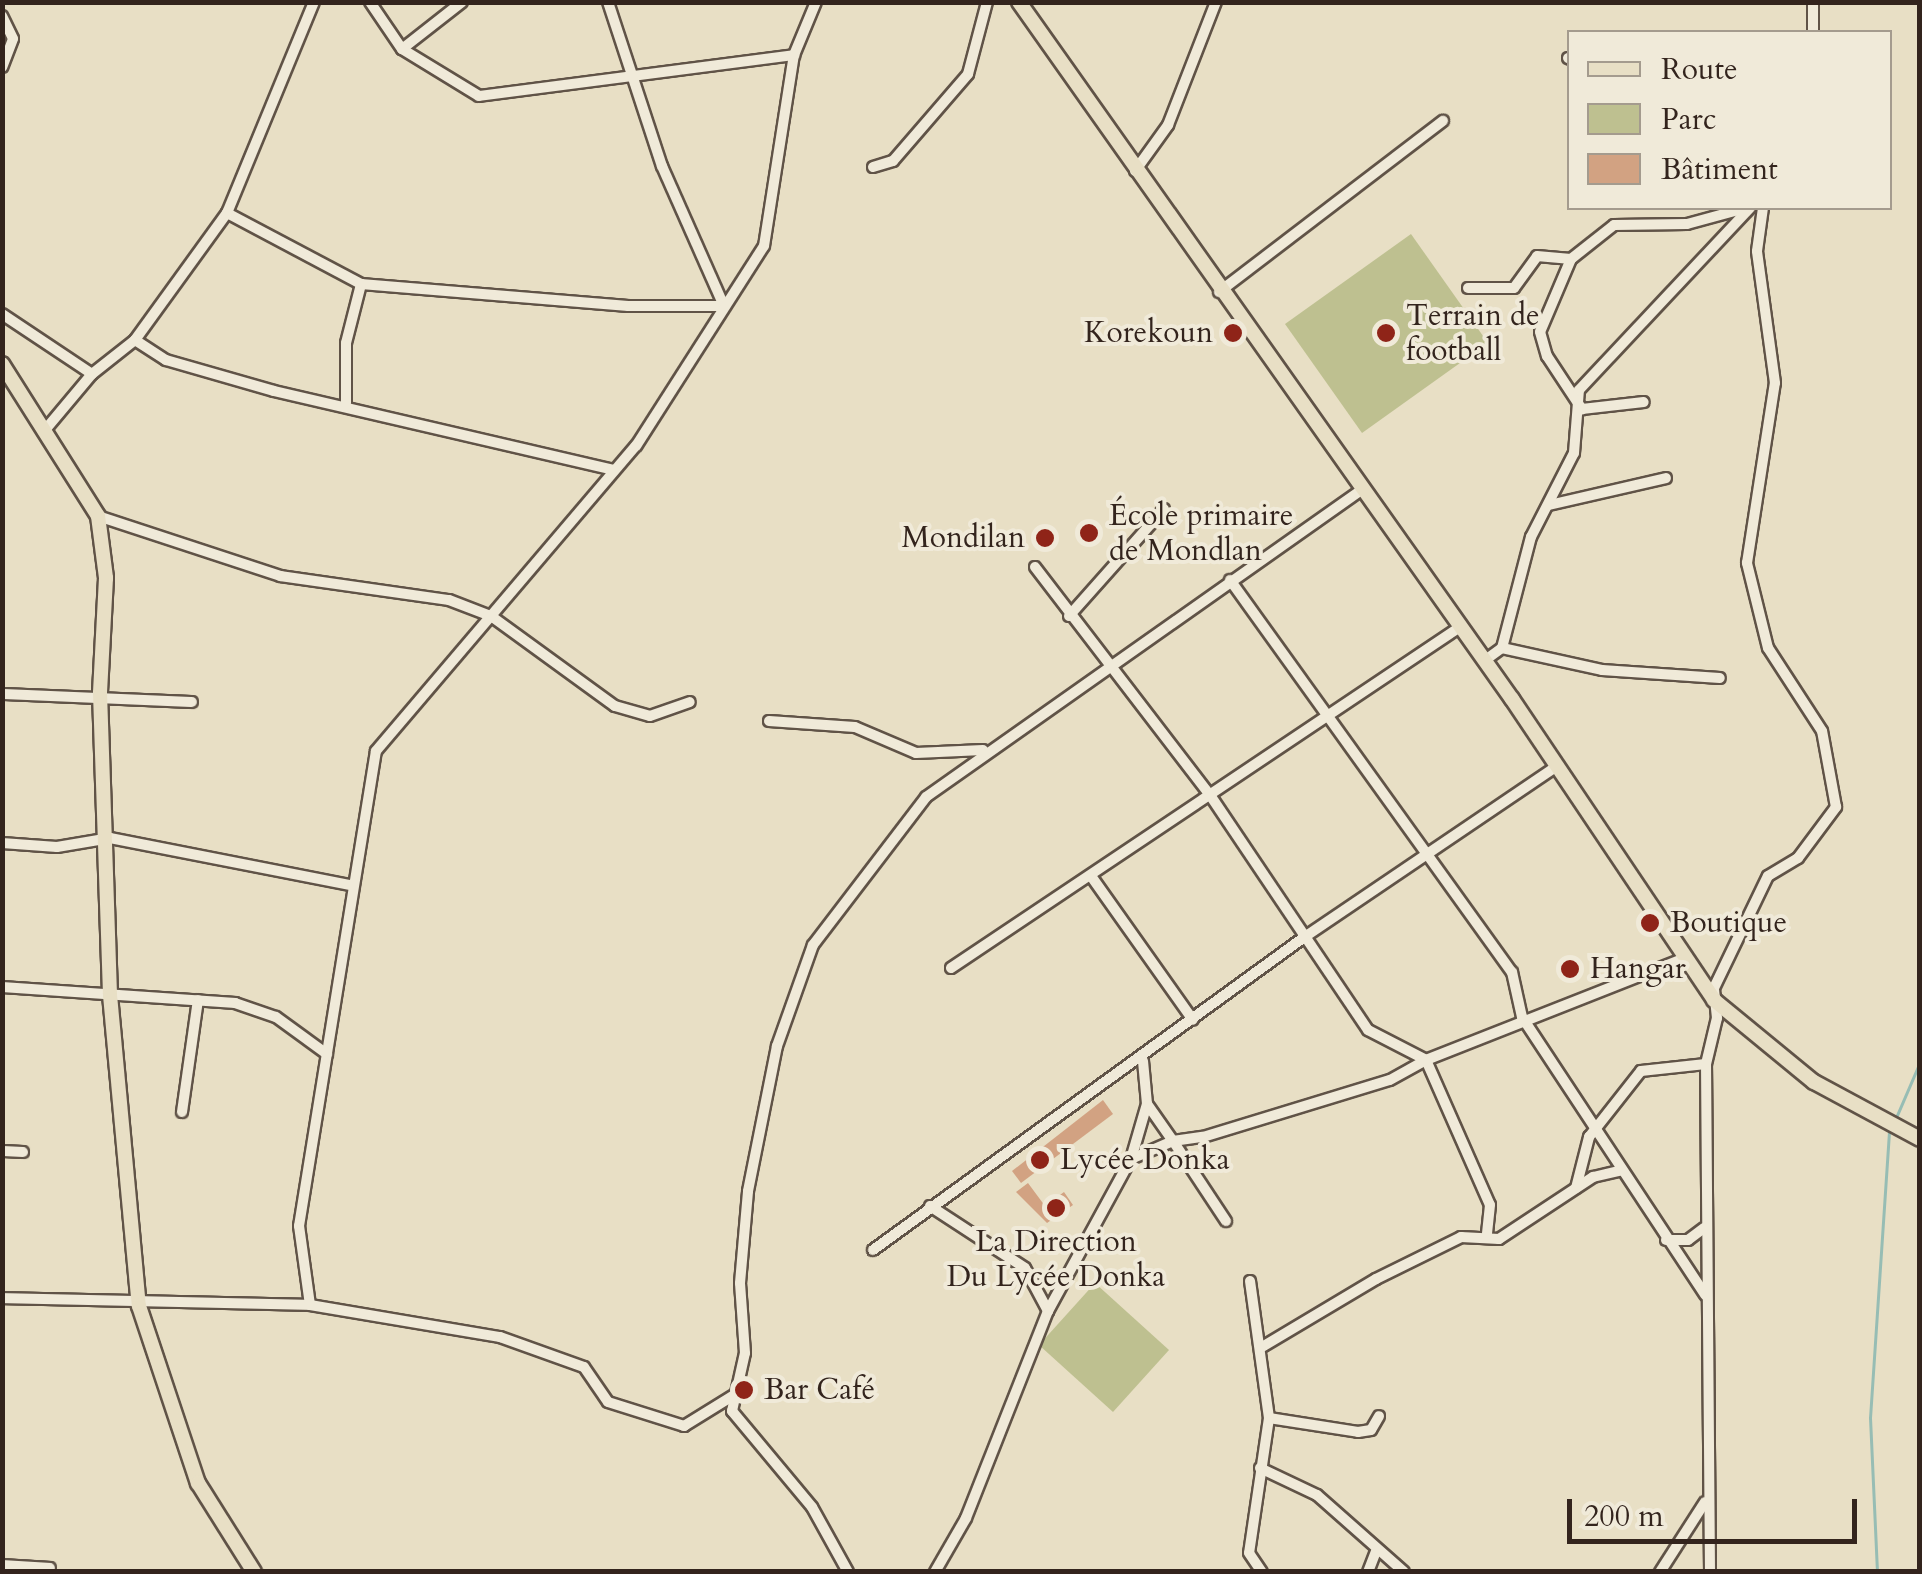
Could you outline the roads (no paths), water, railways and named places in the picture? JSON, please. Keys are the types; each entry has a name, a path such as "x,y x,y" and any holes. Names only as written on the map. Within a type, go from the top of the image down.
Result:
{"main road":[{"path":"1018,2 1218,293 1558,766 1683,959 1714,1000 1814,1082 1920,1139"},
{"path":"2,364 98,516 106,578 100,693 110,838 110,995 139,1306 198,1484 254,1572"}],"street":[{"path":"44,430 92,374 135,340 227,213 314,2"},
{"path":"370,2 402,48 479,96 794,55"},
{"path":"402,48 462,2"},
{"path":"608,2 631,77 706,277 724,306"},
{"path":"310,1304 299,1226 350,884 376,751 614,470 764,246 794,55 816,2"},
{"path":"873,167 892,161 968,74 987,2"},
{"path":"1136,171 1168,125 1216,2"},
{"path":"1813,2 1813,30"},
{"path":"2,16 12,39 2,66"},
{"path":"1218,293 1443,120"},
{"path":"1582,409 1540,332 1571,259 1614,225 1687,224 1740,210"},
{"path":"1484,661 1502,648 1531,537 1574,453 1582,409 1579,390 1746,210"},
{"path":"1710,1572 1705,1502 1704,1228 1706,1064 1714,1000 1768,876 1798,858 1836,807 1822,730 1768,648 1747,563 1775,383 1757,251 1762,210"},
{"path":"227,213 361,284 628,306 724,306"},
{"path":"1468,288 1514,288 1537,256 1571,259"},
{"path":"346,403 342,377 361,284"},
{"path":"2,314 92,374"},
{"path":"135,340 166,360 614,470"},
{"path":"1582,409 1644,402"},
{"path":"1549,505 1666,478"},
{"path":"848,1572 812,1507 732,1411 745,1353 740,1284 748,1191 800,977 829,917 914,811 984,750 1360,491"},
{"path":"1069,616 1164,509"},
{"path":"98,516 280,576 449,600 491,616 615,706 650,716 690,702"},
{"path":"1035,567 1210,795 1302,938 1368,1030 1426,1060 1490,1204 1487,1234"},
{"path":"1230,580 1432,854 1512,972 1522,1017 1592,1132 1706,1296"},
{"path":"951,968 1329,719 1460,627"},
{"path":"1502,648 1602,670 1720,678"},
{"path":"2,694 100,693 192,702"},
{"path":"769,721 855,727 916,753 984,750"},
{"path":"873,1250 930,1206 1143,1060 1302,938 1558,766"},
{"path":"2,842 56,847 110,838 350,884"},
{"path":"1091,876 1193,1020"},
{"path":"1131,1159 1173,1141 1254,1124 1390,1080 1522,1017 1683,959"},
{"path":"2,986 198,1000 264,1012 327,1054"},
{"path":"182,1112 198,1000"},
{"path":"935,1572 966,1518 1048,1311 1131,1159 1147,1104 1143,1060"},
{"path":"1576,1188 1592,1132 1641,1071 1706,1064"},
{"path":"1147,1104 1226,1221"},
{"path":"2,1151 23,1152"},
{"path":"1262,1347 1376,1278 1461,1237 1487,1234 1499,1239 1576,1188 1620,1171"},
{"path":"930,1206 1025,1268 1048,1311"},
{"path":"1665,1240 1688,1240 1704,1228"},
{"path":"1250,1280 1269,1418 1249,1553 1262,1572"},
{"path":"2,1298 139,1306 310,1304 533,1344 584,1367 608,1402 684,1426 736,1394"},
{"path":"1269,1418 1358,1432 1372,1430 1379,1416"},
{"path":"1260,1468 1317,1496 1404,1572"},
{"path":"1660,1572 1705,1502"},
{"path":"1368,1572 1376,1551"},
{"path":"2,1566 50,1568"}],"waterway":[{"path":"1895,1120 1920,1062"},
{"path":"1877,1572 1870,1418 1889,1132"}],"place":[{"name":"Korekoun","path":"1233,333"},
{"name":"Terrain de football","path":"1386,333"},
{"name":"École primaire de Mondlan","path":"1089,533"},
{"name":"Mondilan","path":"1045,538"},
{"name":"Boutique","path":"1650,923"},
{"name":"Hangar","path":"1570,969"},
{"name":"Lycée Donka","path":"1040,1160"},
{"name":"La Direction Du Lycée Donka","path":"1056,1208"},
{"name":"Bar Café","path":"744,1390"}]}
